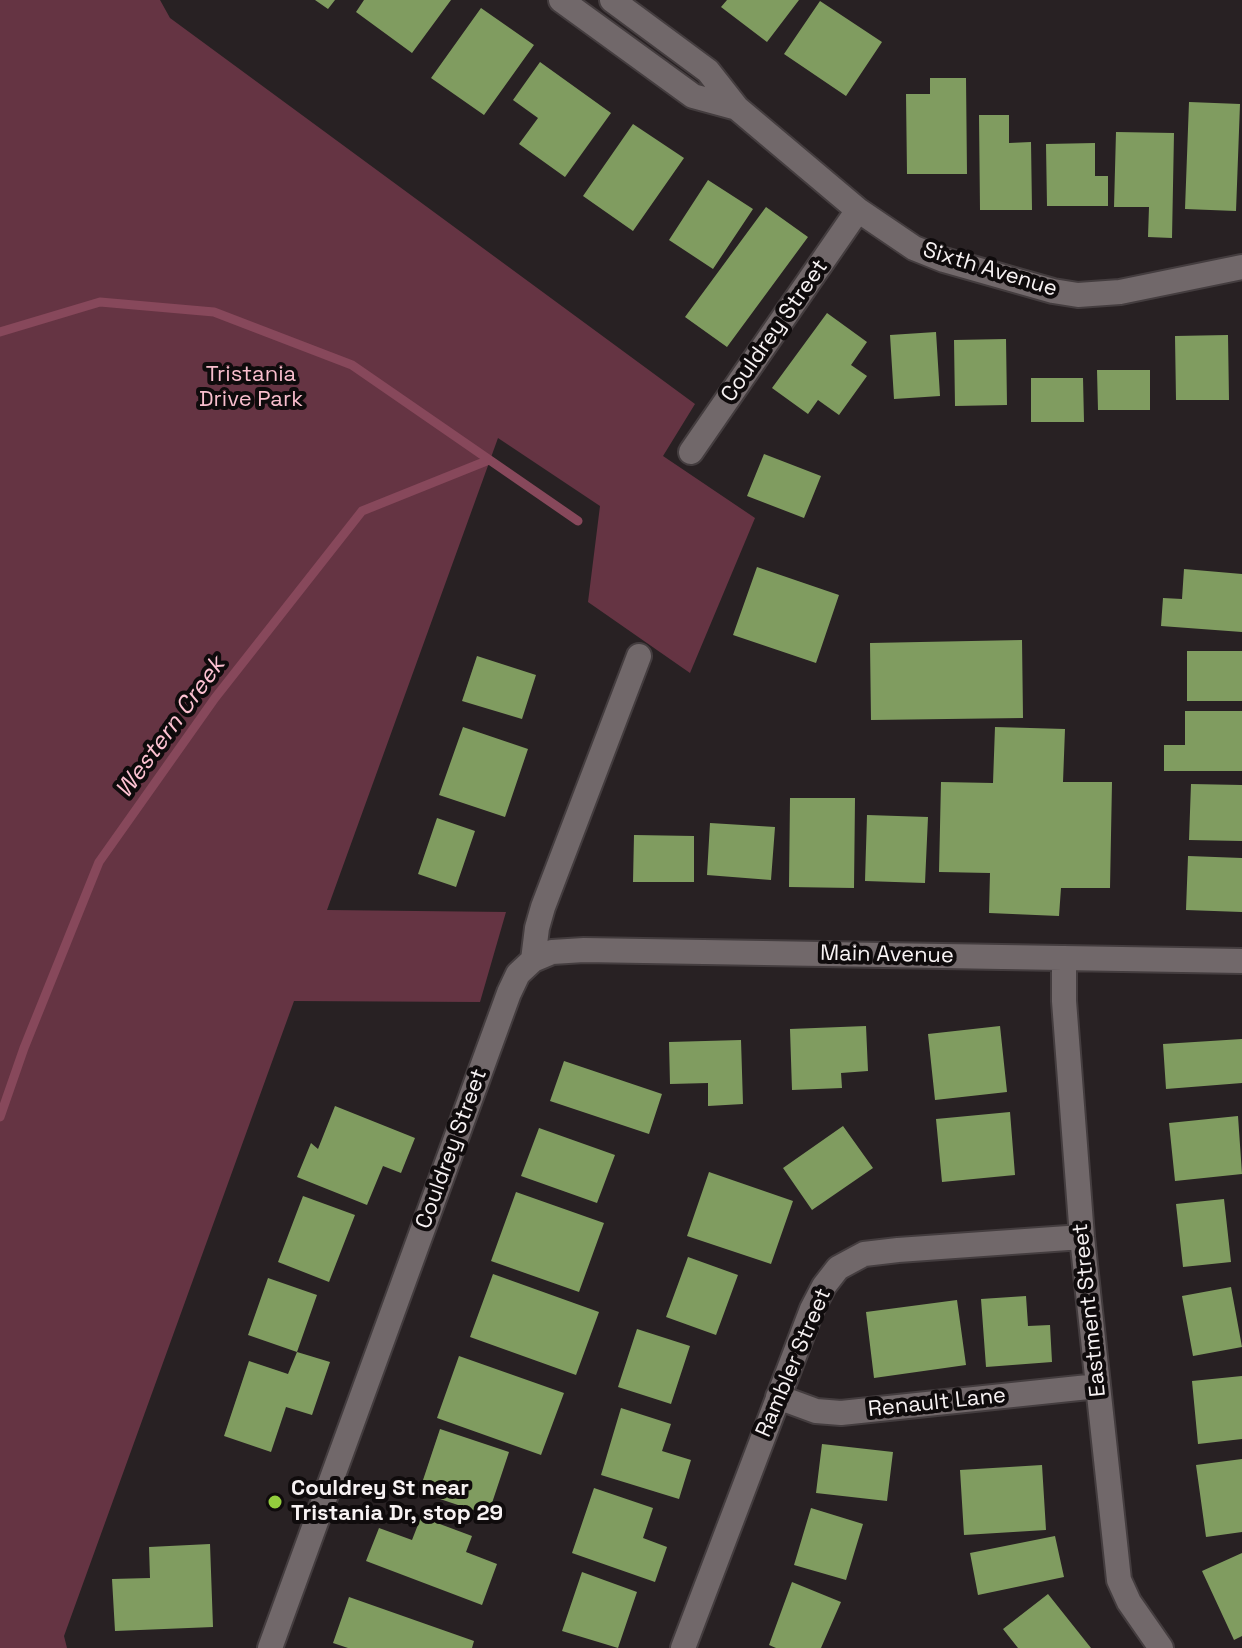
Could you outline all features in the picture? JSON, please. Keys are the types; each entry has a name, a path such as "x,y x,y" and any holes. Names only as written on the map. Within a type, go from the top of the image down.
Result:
{"street":[{"name":"Sixth Avenue","path":"561,0 693,96 737,108"},
{"name":"Sixth Avenue","path":"612,0 708,71 737,108 858,210 914,248 944,260 1053,291 1078,295 1120,292 1242,267"},
{"name":"Couldrey Street","path":"691,452 858,210"},
{"name":"Couldrey Street","path":"270,1648 509,993 518,974 533,960 543,907 639,656"},
{"name":"Main Avenue","path":"533,960 552,952 584,950 1242,961"},
{"name":"Eastment Street","path":"1064,958 1064,1001 1082,1237 1119,1580 1129,1602 1161,1648"},
{"name":"Rambler Street","path":"683,1648 812,1309 838,1268 864,1254 1082,1237"},
{"name":"Renault Lane","path":"778,1397 816,1411 841,1413 1098,1386"}],"green space":[{"name":"Tristania Drive Park","path":"0,0 160,0 170,18 695,404 663,456 755,518 690,673 588,602 600,506 498,438 327,910 506,912 480,1002 294,1001 64,1636 67,1648 0,1648"}],"building":[{"path":"315,0 335,0 328,9"},
{"path":"364,0 451,0 412,53 356,12"},
{"path":"727,0 799,0 767,42 721,7"},
{"path":"820,1 882,42 846,96 784,54"},
{"path":"481,8 534,45 484,115 431,78"},
{"path":"540,62 611,113 565,177 519,144 538,118 513,100"},
{"path":"930,78 966,78 967,174 907,174 906,94 930,94"},
{"path":"1189,102 1240,104 1236,211 1185,209"},
{"path":"979,115 1009,115 1009,143 1031,142 1032,210 980,210"},
{"path":"633,124 684,158 633,231 583,196"},
{"path":"1116,132 1174,133 1172,238 1148,237 1149,207 1114,207"},
{"path":"1095,143 1095,176 1108,176 1108,206 1047,206 1046,144"},
{"path":"708,180 753,209 713,269 669,240"},
{"path":"766,207 808,237 727,347 685,317"},
{"path":"827,313 867,342 851,365 867,376 839,415 818,400 808,414 772,388"},
{"path":"936,332 940,396 894,399 890,335"},
{"path":"1228,335 1229,400 1176,400 1175,336"},
{"path":"1006,339 1007,405 955,406 954,340"},
{"path":"1097,370 1150,370 1150,410 1098,410"},
{"path":"1031,378 1083,378 1084,422 1031,422"},
{"path":"764,454 821,476 804,518 747,496"},
{"path":"757,567 839,595 816,663 733,635"},
{"path":"1184,569 1242,574 1242,632 1161,626 1163,598 1182,599"},
{"path":"1022,640 1023,718 871,720 870,643"},
{"path":"1187,651 1242,651 1242,701 1187,701"},
{"path":"477,656 536,675 522,719 462,701"},
{"path":"1185,711 1242,711 1242,771 1164,771 1164,745 1185,745"},
{"path":"463,727 528,749 505,817 439,795"},
{"path":"995,727 1065,729 1063,782 1112,782 1110,888 1061,888 1059,916 989,913 990,873 939,872 941,782 993,783"},
{"path":"1191,784 1242,785 1242,841 1189,840"},
{"path":"790,798 855,798 854,888 789,887"},
{"path":"867,815 928,817 925,883 865,881"},
{"path":"437,818 475,831 456,887 418,874"},
{"path":"710,823 775,827 771,880 707,875"},
{"path":"634,835 694,836 694,882 633,882"},
{"path":"1188,856 1242,858 1242,912 1186,910"},
{"path":"866,1026 868,1071 841,1073 842,1088 792,1090 790,1029"},
{"path":"1000,1026 1007,1092 935,1100 928,1034"},
{"path":"1242,1039 1242,1083 1166,1089 1163,1044"},
{"path":"741,1040 743,1104 708,1106 708,1083 670,1084 669,1042"},
{"path":"564,1061 662,1094 649,1134 550,1101"},
{"path":"335,1106 415,1138 401,1173 383,1166 367,1205 297,1177 311,1143 318,1149"},
{"path":"1010,1112 1015,1175 942,1182 936,1119"},
{"path":"1238,1116 1242,1174 1175,1181 1169,1123"},
{"path":"843,1126 873,1168 812,1210 783,1168"},
{"path":"539,1128 615,1155 597,1203 521,1176"},
{"path":"709,1172 793,1201 771,1264 687,1236"},
{"path":"516,1192 604,1223 579,1292 491,1261"},
{"path":"303,1196 355,1215 329,1282 278,1262"},
{"path":"1224,1199 1231,1262 1183,1267 1176,1204"},
{"path":"688,1257 738,1275 716,1335 666,1317"},
{"path":"493,1274 599,1312 576,1375 470,1337"},
{"path":"268,1278 317,1295 297,1352 248,1335"},
{"path":"1231,1287 1242,1347 1193,1356 1182,1296"},
{"path":"1026,1296 1028,1326 1050,1325 1052,1362 986,1367 981,1299"},
{"path":"957,1300 966,1365 874,1378 866,1312"},
{"path":"637,1329 690,1346 671,1404 618,1387"},
{"path":"297,1352 330,1362 312,1415 286,1407 271,1452 224,1436 249,1361 288,1374"},
{"path":"459,1356 564,1393 541,1455 437,1418"},
{"path":"1242,1376 1242,1439 1198,1444 1192,1381"},
{"path":"621,1408 671,1424 662,1451 691,1460 679,1499 601,1475"},
{"path":"440,1429 509,1452 488,1515 419,1492"},
{"path":"822,1444 893,1452 887,1501 816,1493"},
{"path":"1242,1459 1242,1532 1206,1537 1196,1465"},
{"path":"1042,1465 1046,1530 964,1535 960,1470"},
{"path":"594,1488 653,1508 643,1538 667,1547 655,1582 572,1553"},
{"path":"811,1508 863,1524 846,1580 794,1565"},
{"path":"421,1517 472,1536 466,1552 497,1564 482,1605 366,1561 379,1528 412,1540"},
{"path":"1055,1536 1064,1577 978,1595 970,1553"},
{"path":"210,1544 213,1627 115,1631 112,1579 150,1578 149,1547"},
{"path":"1242,1553 1242,1636 1234,1640 1202,1571"},
{"path":"582,1572 637,1592 618,1648 562,1631"},
{"path":"792,1582 841,1602 821,1648 776,1648 769,1645"},
{"path":"1048,1594 1091,1648 1018,1648 1003,1629"},
{"path":"349,1597 474,1641 472,1648 348,1648 333,1643"}],"waterway":[{"name":"Western Creek","path":"0,332 100,302 214,312 352,365 578,521"},
{"name":"Western Creek","path":"0,1117 24,1048 99,862 215,698 362,511 489,460"}],"place":[{"name":"Couldrey St near Tristania Dr, stop 29","path":"275,1502"}]}
